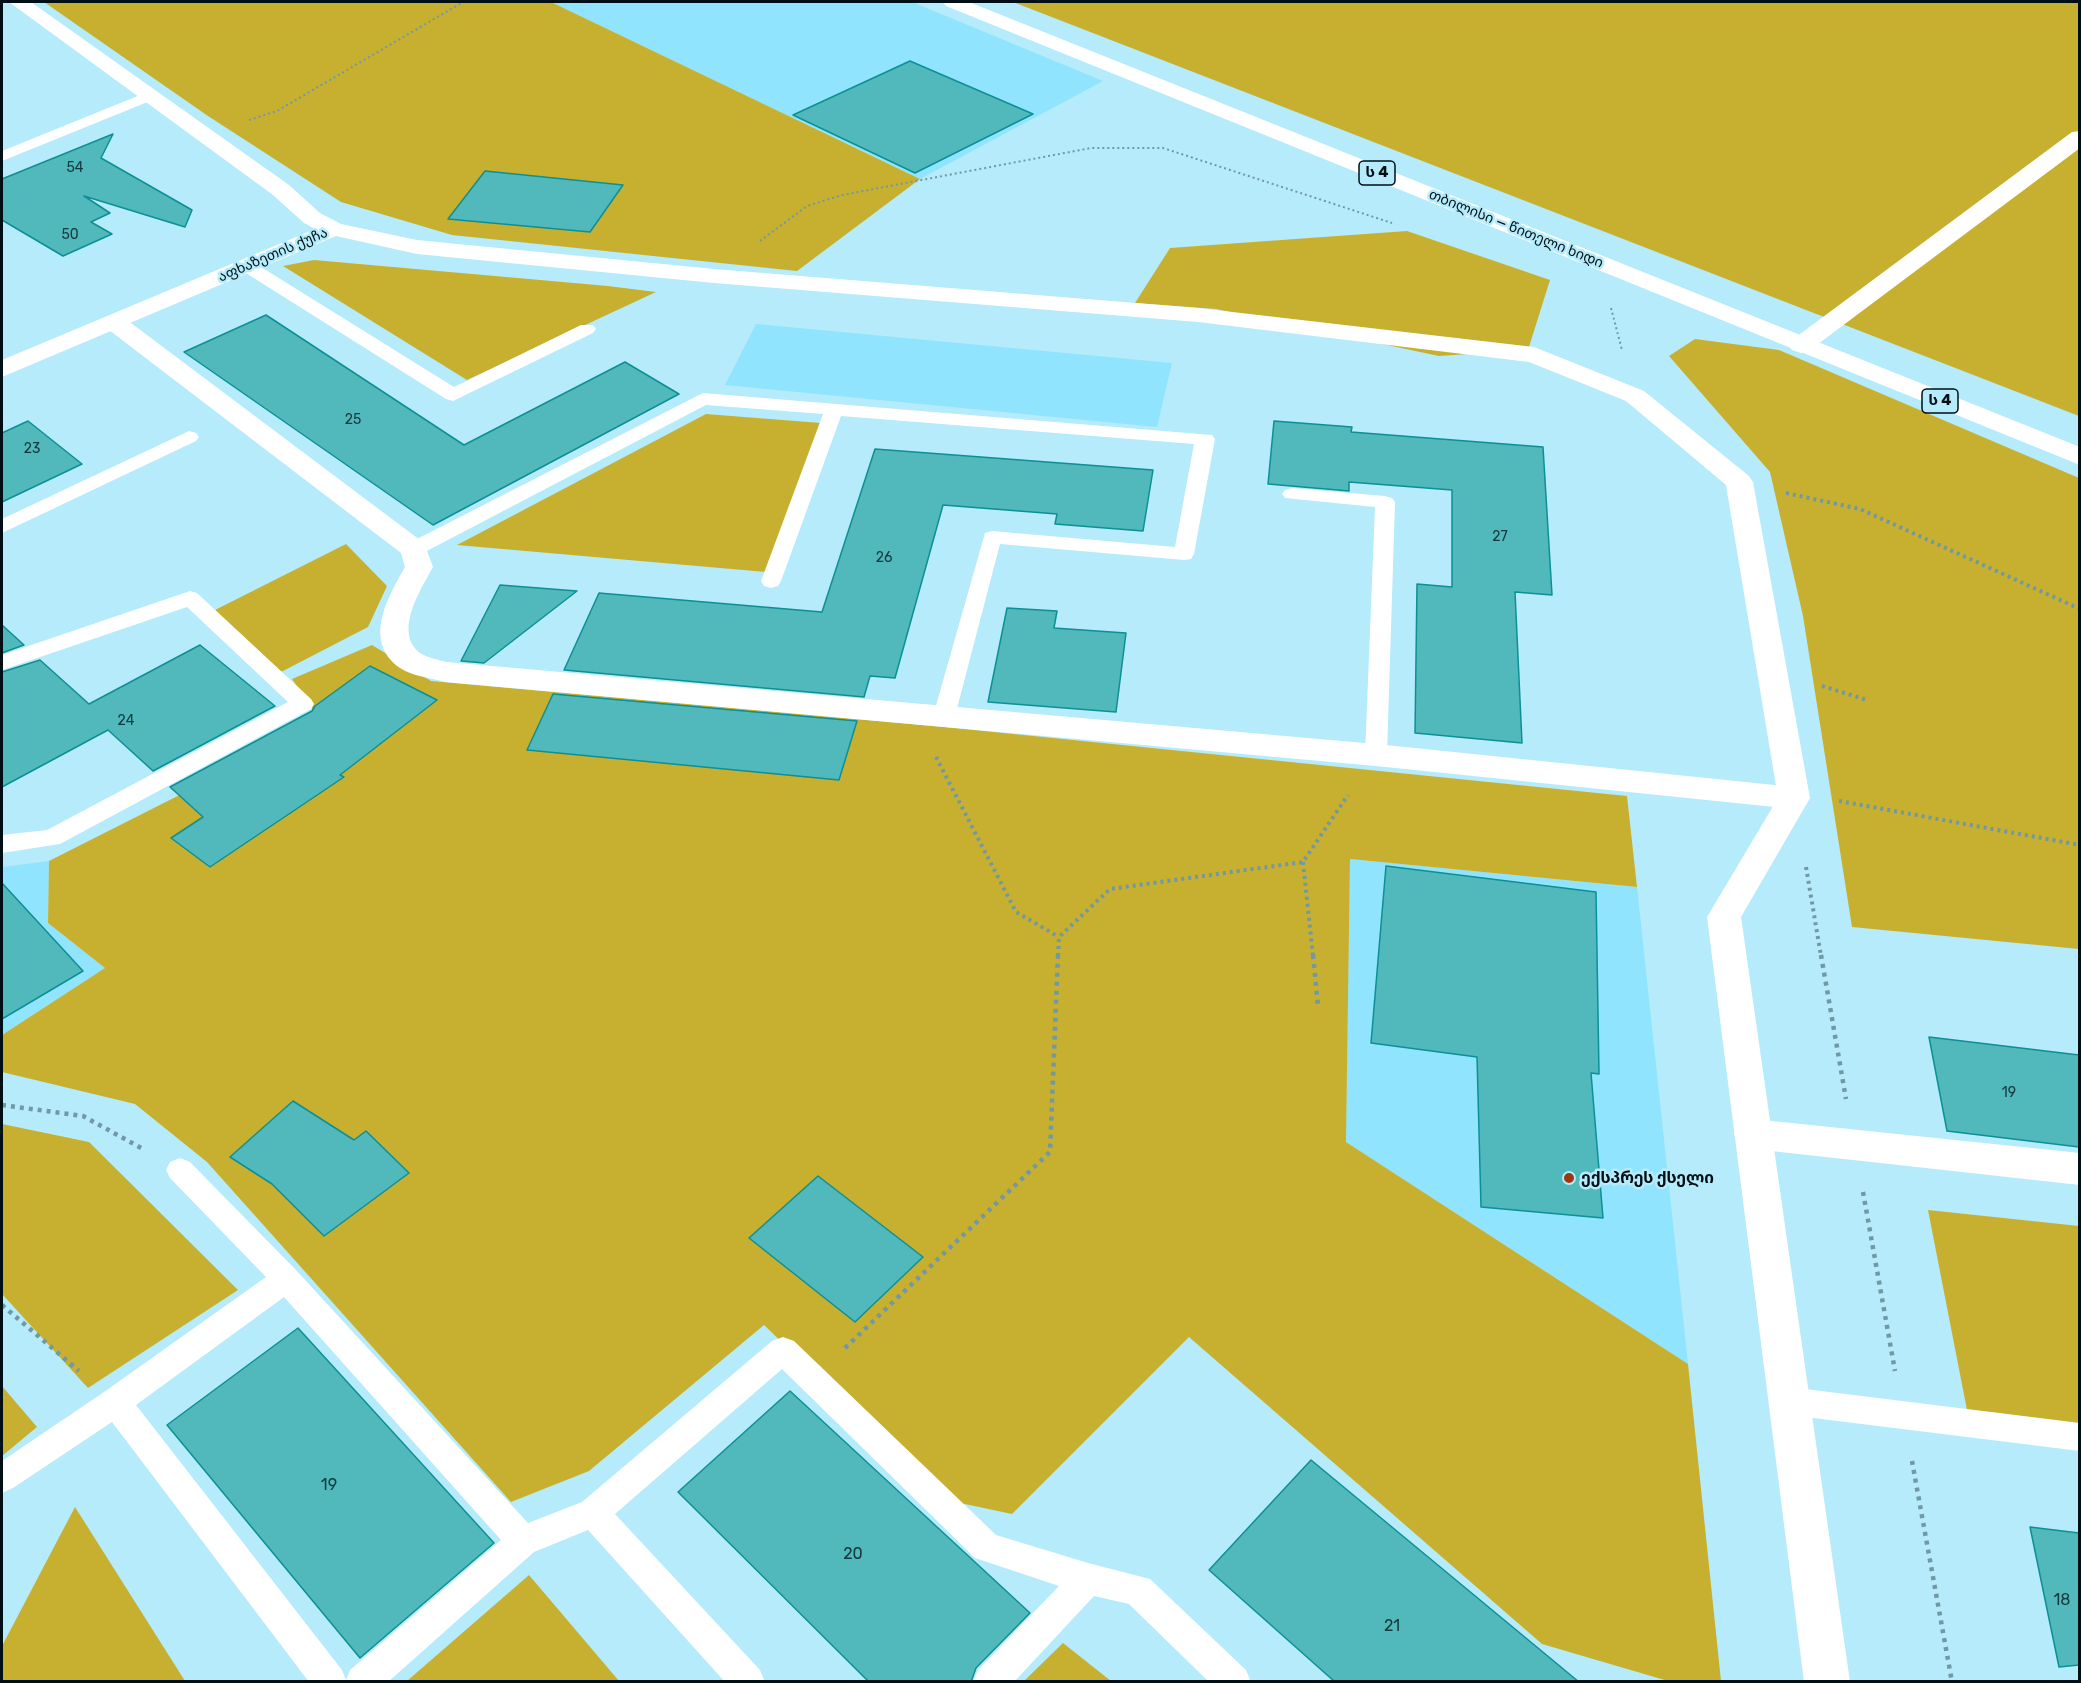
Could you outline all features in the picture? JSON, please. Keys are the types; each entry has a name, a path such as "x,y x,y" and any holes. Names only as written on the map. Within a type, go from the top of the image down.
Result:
{"main road":[{"name":"აფხაზეთის ქუჩა","path":"18,2 281,190 312,218 334,229"},
{"name":"თბილისი — წითელი ხიდი","path":"953,2 2079,457"},
{"path":"1802,345 2079,137"},
{"name":"აფხაზეთის ქუჩა","path":"2,369 334,229"},
{"path":"334,229 417,247 714,276 1153,311 1534,354 1635,396 1739,482 1794,798 1724,917 1827,1682"},
{"path":"114,322 414,549 419,567 394,620 397,646 411,660 446,672 1376,755 1794,798"},
{"path":"1753,1134 2079,1169"}],"lane":[{"path":"2,156 150,96"},
{"path":"247,266 453,395 587,329"},
{"path":"414,549 703,399 1205,439 1184,555 992,537 944,716"},
{"path":"771,580 834,409"},
{"path":"2,527 189,437"},
{"path":"1292,494 1385,502 1376,755"},
{"path":"2,663 190,598 303,704 52,838 2,844"},
{"path":"180,1170 286,1280 523,1541"},
{"path":"2,1478 115,1402 286,1280"},
{"path":"362,1682 523,1541 593,1513 783,1350 986,1547 1088,1579 1138,1590 1234,1682"},
{"path":"1789,1401 2079,1437"},
{"path":"115,1402 330,1682"},
{"path":"593,1513 748,1682"},
{"path":"990,1682 1088,1579"}],"path":[{"path":"205,135 277,111 463,2"},
{"path":"714,276 807,206 842,195 1091,148 1163,148 1394,223"},
{"path":"1610,307 1635,396"},
{"path":"1739,482 1860,509 2079,609"},
{"path":"913,713 1016,912 1059,937"},
{"path":"1318,1006 1304,862 1376,755"},
{"path":"1952,1682 1854,1145 1794,798 1848,801 2079,845"},
{"path":"813,1379 1050,1152 1059,937 1110,889 1304,862"},
{"path":"2,1105 83,1116 180,1170"},
{"path":"2,1305 115,1402"}],"shaded area":[{"path":"44,2 551,2 920,179 797,271 452,235 341,202 208,116"},
{"path":"551,2 912,2 1103,81 920,179"},
{"path":"1013,2 2079,2 2079,416"},
{"path":"1407,231 1550,280 1528,350 1439,356 1216,309 1135,303 1170,248"},
{"path":"314,260 656,292 467,380 283,266"},
{"path":"756,324 1172,363 1157,427 725,385"},
{"path":"1695,339 1779,350 2079,478 2079,949 1852,927 1803,616 1770,472 1669,356"},
{"path":"706,414 821,423 766,572 457,545"},
{"path":"346,544 387,586 368,627 281,672 215,610"},
{"path":"372,645 431,681 944,727 1627,796 1637,887 1350,859 1346,1142 1688,1364 1721,1681 1668,1681 1542,1644 1189,1337 1012,1514 946,1500 764,1325 589,1471 511,1502 207,1162 135,1104 2,1072 2,1035 105,968 48,923 49,861 322,723 292,679"},
{"path":"1350,859 1637,887 1688,1364 1346,1142"},
{"path":"49,861 48,923 105,968 2,1035 2,867"},
{"path":"2,1124 89,1142 238,1290 88,1388 2,1294"},
{"path":"1928,1210 2079,1226 2079,1424 1967,1410"},
{"path":"2,1386 37,1427 2,1456"},
{"path":"75,1507 185,1681 2,1681 2,1646"},
{"path":"529,1575 619,1681 407,1681"},
{"path":"1063,1643 1111,1681 1024,1681"}],"building":[{"path":"910,61 1033,114 915,173 793,115"},
{"path":"113,134 101,158 192,210 185,227 84,196 110,213 91,222 112,234 63,256 2,220 2,179"},
{"path":"485,171 623,185 590,232 448,219"},
{"path":"266,315 464,445 625,362 679,394 433,525 184,352"},
{"path":"28,421 82,464 2,502 2,433"},
{"path":"1274,421 1352,427 1351,432 1543,447 1552,595 1515,592 1522,743 1415,733 1417,584 1452,587 1452,490 1349,482 1349,491 1268,484"},
{"path":"875,449 1153,470 1143,531 1055,524 1057,514 943,505 895,678 870,676 864,697 564,670 599,593 822,612"},
{"path":"500,585 577,591 484,663 461,661"},
{"path":"1007,608 1057,611 1054,628 1126,633 1116,712 988,702"},
{"path":"2,625 24,645 2,653"},
{"path":"200,645 275,706 153,771 108,730 2,787 2,672 40,660 89,704"},
{"path":"370,666 437,700 340,775 344,777 210,867 171,838 203,817 170,787 312,711 315,706"},
{"path":"553,694 857,721 839,780 527,750"},
{"path":"1386,866 1596,892 1599,1074 1591,1073 1603,1218 1481,1207 1477,1057 1371,1043"},
{"path":"2,883 83,971 2,1019"},
{"path":"1929,1037 2079,1055 2079,1147 1947,1131"},
{"path":"293,1101 354,1140 366,1131 409,1173 324,1236 272,1184 230,1157"},
{"path":"818,1176 923,1257 855,1322 749,1238"},
{"path":"298,1328 494,1543 360,1658 167,1425"},
{"path":"790,1391 1030,1613 976,1668 971,1682 869,1682 678,1492"},
{"path":"1311,1460 1579,1682 1335,1682 1209,1570"},
{"path":"2030,1527 2079,1533 2079,1665 2059,1667"}],"place":[{"name":"ექსპრეს ქსელი","path":"1569,1178"}]}
